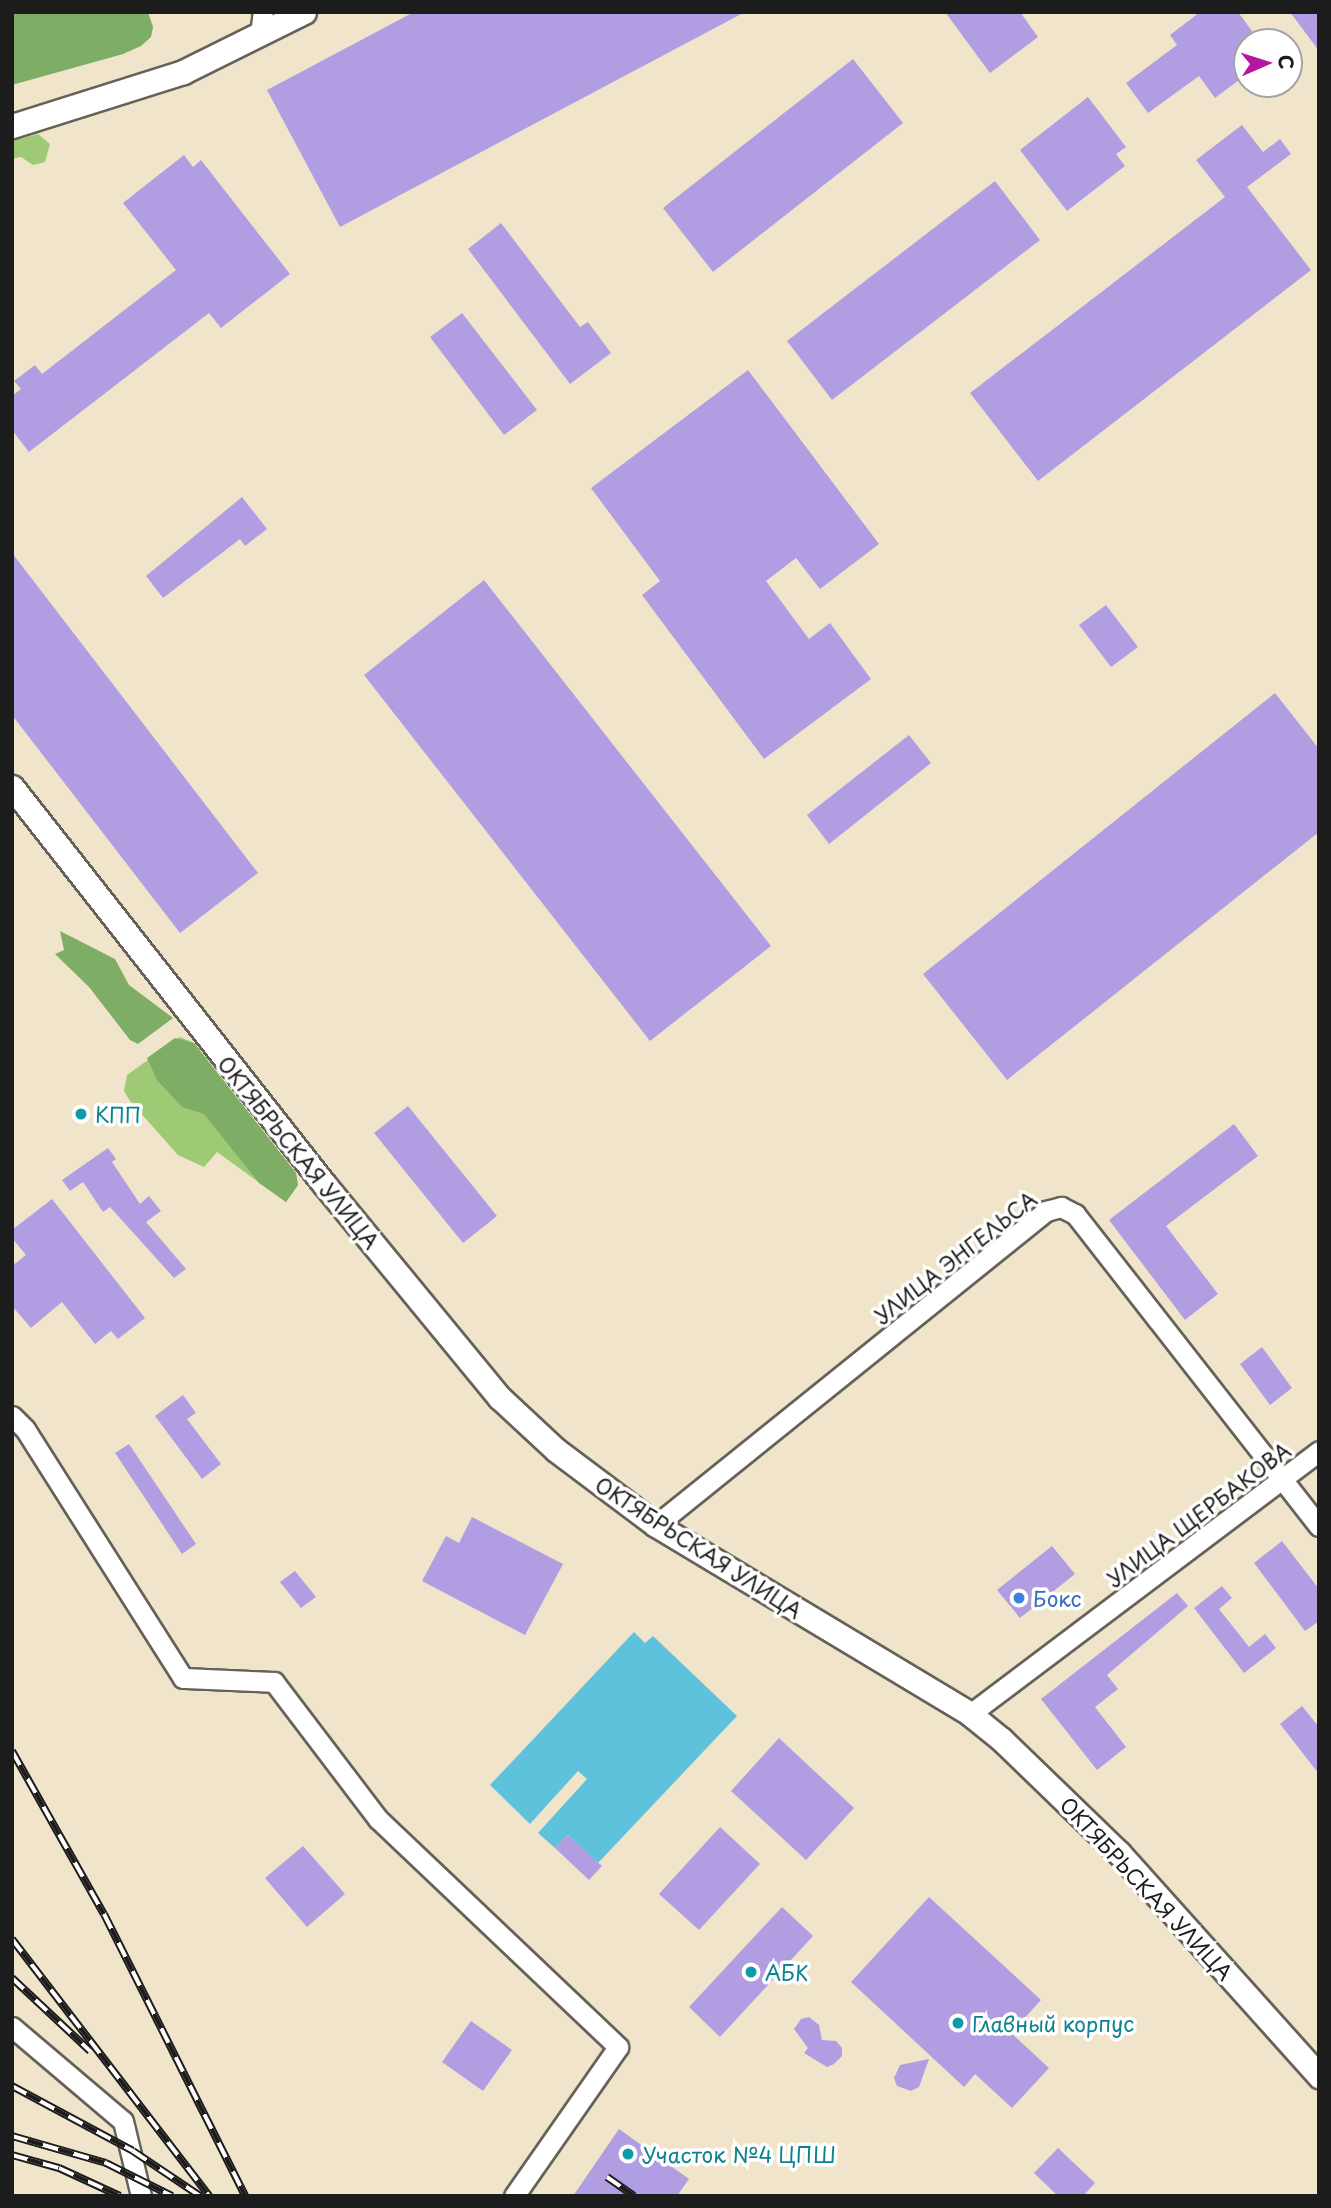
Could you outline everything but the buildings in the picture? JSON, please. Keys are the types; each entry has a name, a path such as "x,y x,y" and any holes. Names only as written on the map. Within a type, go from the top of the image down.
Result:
{"main road":[{"path":"12,127 152,84 262,24 304,12"},
{"name":"ОКТЯБРЬСКАЯ УЛИЦА","path":"12,787 469,1363 556,1450 656,1525 970,1714 1094,1826 1319,2076"}],"street":[{"name":"УЛИЦА ЭНГЕЛЬСА","path":"656,1525 1046,1211 1061,1207 1075,1214 1319,1526"},
{"path":"12,1416 25,1429 183,1678 274,1682 378,1819 618,2047 514,2196"},
{"name":"УЛИЦА ЩЕРБАКОВА","path":"970,1714 1319,1451"},
{"path":"12,2027 122,2121 141,2196"}],"green space":[{"path":"12,12 148,12 153,27 151,37 141,46 123,54 12,85"},
{"path":"38,134 50,144 45,162 33,165 21,157 12,159 12,141"},
{"path":"60,931 115,959 129,985 173,1018 138,1044 130,1040 89,987 55,954 64,950"},
{"path":"180,1037 194,1043 296,1173 298,1185 286,1202 217,1152 204,1167 178,1155 130,1101 124,1091 127,1075"},
{"path":"175,1038 194,1043 296,1173 298,1185 286,1202 259,1183 204,1114 182,1107 157,1080 147,1058"}],"water":[{"path":"634,1632 645,1643 653,1636 737,1716 598,1863 568,1835 555,1848 538,1833 587,1779 578,1771 530,1824 490,1785"}],"railway":[{"path":"12,1751 104,1914 245,2196"},
{"path":"12,1939 209,2196"},
{"path":"12,1978 90,2051"},
{"path":"12,2086 133,2151 200,2196"},
{"path":"12,2136 106,2163 172,2196"},
{"path":"12,2155 59,2168 120,2196"},
{"path":"607,2177 634,2196"}],"place":[{"name":"КПП","path":"81,1114"},
{"name":"Бокс","path":"1019,1598"},
{"name":"АБК","path":"751,1972"},
{"name":"Главный корпус","path":"958,2023"},
{"name":"Участок №4 ЦПШ","path":"628,2154"}]}
